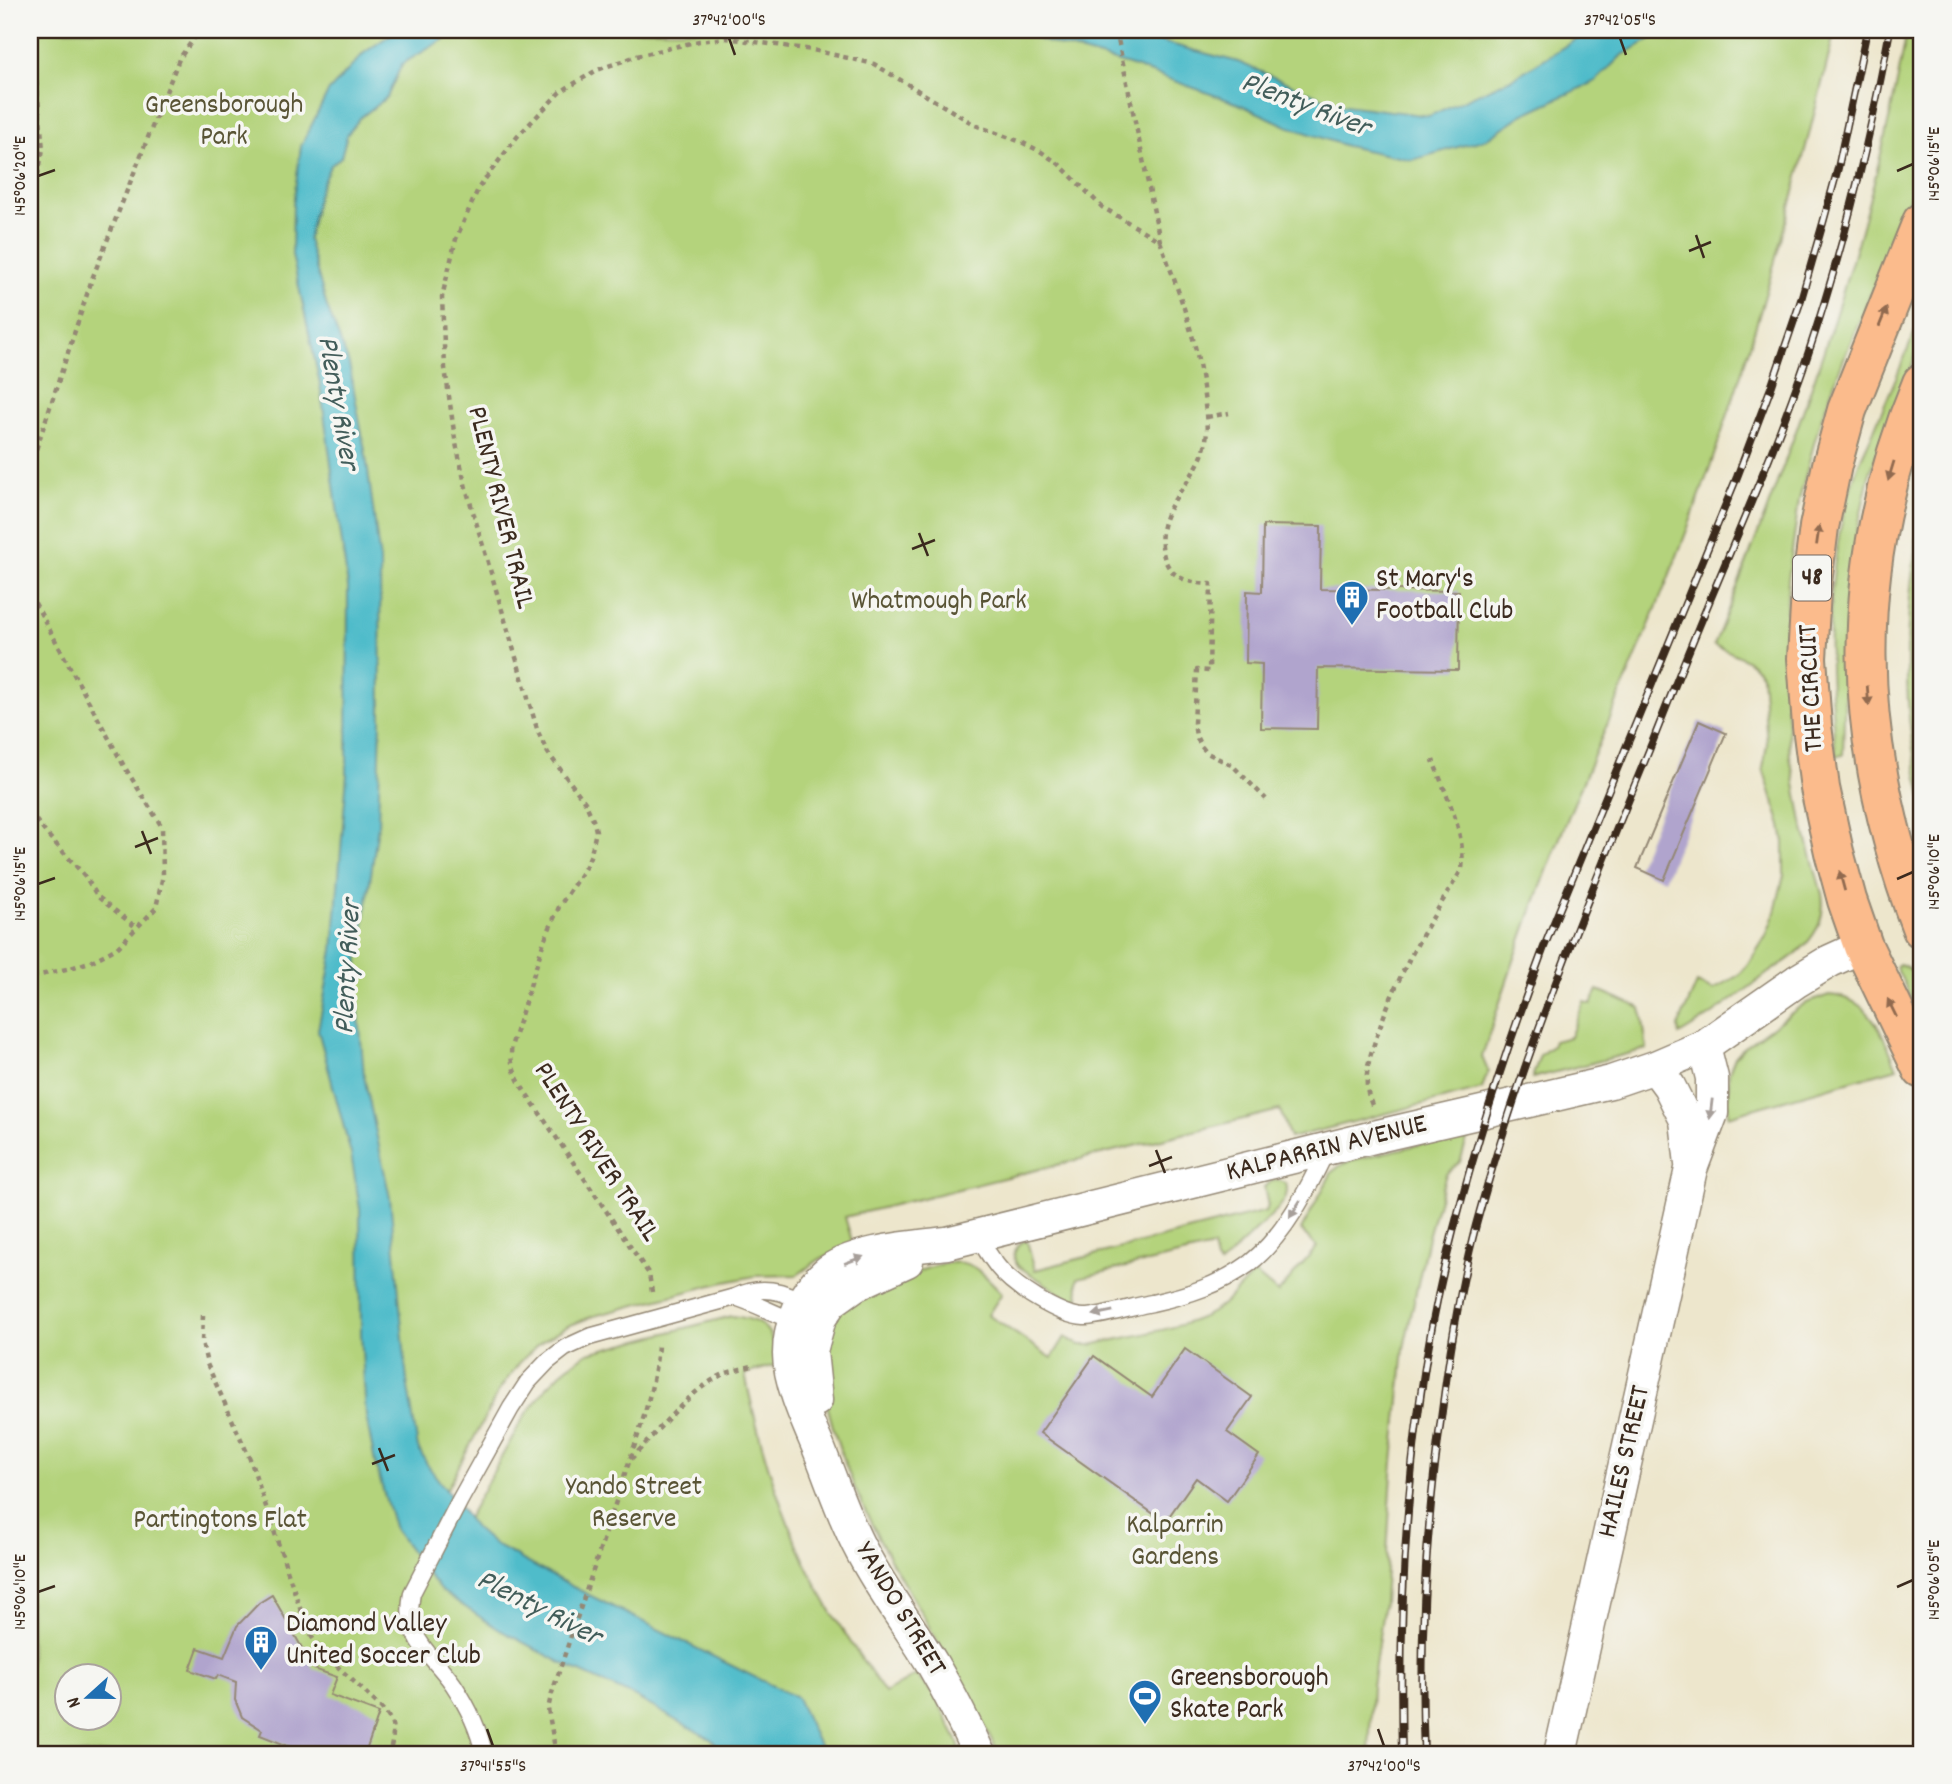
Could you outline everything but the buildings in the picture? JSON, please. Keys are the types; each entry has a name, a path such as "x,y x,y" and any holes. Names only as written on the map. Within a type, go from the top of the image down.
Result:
{"main road":[{"name":"THE CIRCUIT","path":"1922,222 1847,410 1832,465 1819,527 1811,591 1807,658 1820,788 1847,900 1863,946 1922,1069"},
{"name":"THE CIRCUIT","path":"1921,925 1892,843 1880,791 1870,730 1866,666 1868,602 1875,540 1889,478 1922,383"},
{"path":"1863,946 1921,925"}],"street":[{"path":"1704,1046 1797,981 1830,961 1863,946"},
{"name":"KALPARRIN AVENUE","path":"805,1314 855,1285 947,1243 1378,1136 1611,1082 1704,1046"},
{"name":"HAILES STREET","path":"1560,1754 1691,1169 1712,1112 1712,1078 1704,1046"},
{"name":"HAILES STREET","path":"1655,1067 1669,1086 1686,1120 1691,1169"},
{"name":"YANDO STREET","path":"805,1314 790,1331 789,1357 799,1401 861,1551 960,1712 979,1754"},
{"name":"YANDO STREET","path":"805,1314 825,1464"}],"lane":[{"path":"978,1236 998,1267 1014,1283 1069,1314 1086,1317 1181,1297 1219,1283 1251,1262 1283,1227 1311,1182 1327,1149"},
{"path":"484,1754 468,1709 452,1683 415,1636 409,1608 412,1593 460,1500 528,1382 565,1348 589,1337 735,1297 748,1291 775,1290 805,1314"}],"path":[{"path":"30,194 43,149 31,30"},
{"path":"30,468 92,279 179,59 200,30"},
{"path":"1116,30 1160,241 1195,341 1207,417 1203,452 1192,475 1165,515 1161,532 1168,566 1175,575 1184,580 1211,584 1209,671 1197,670 1194,709 1196,736 1207,753 1233,766 1266,799"},
{"name":"PLENTY RIVER TRAIL","path":"556,1754 548,1709 551,1696 650,1397 659,1342 649,1274 522,1087 510,1053 544,941 559,907 586,866 596,831 585,802 548,753 538,732 466,488 455,439 445,368 442,297 456,239 479,187 517,137 560,92 597,70 637,56 699,41 726,38 814,50 874,64 975,125 1040,151 1059,164 1102,207 1160,241"},
{"path":"1207,417 1229,413"},
{"path":"30,594 124,766 162,827 163,875 156,908 117,948 92,961 30,976"},
{"path":"1378,1136 1374,1109 1367,1093 1366,1073 1371,1052 1390,998 1413,950 1462,869 1460,837 1433,760"},
{"path":"30,812 85,876 98,897 137,928"},
{"path":"203,1315 202,1342 207,1364 250,1459 307,1629 324,1654 379,1705 390,1720 393,1742 389,1754"},
{"path":"630,1461 686,1401 710,1382 725,1373 789,1357"}],"green space":[{"name":"Whatmough Park","path":"30,30 1835,30 1804,154 1752,340 1712,462 1645,637 1565,825 1532,911 1482,1057 1488,1071 1482,1089 1290,1138 1280,1110 845,1217 854,1248 820,1259 797,1275 755,1276 720,1283 594,1316 568,1326 541,1342 521,1361 500,1389 425,1530 447,1555 522,1420 547,1387 567,1367 588,1353 732,1316 761,1324 774,1343 780,1364 745,1374 768,1467 802,1556 832,1613 885,1693 916,1675 935,1696 958,1742 961,1754 30,1754"},
{"path":"1907,30 1922,30 1922,167 1819,425 1799,500 1788,580 1785,686 1790,756 1802,822 1822,894 1822,914 1814,933 1798,952 1679,1035 1678,1027 1697,983 1713,990 1739,975 1747,966 1766,936 1784,875 1781,826 1763,768 1767,744 1762,675 1746,660 1714,645 1773,495 1827,342 1872,188"},
{"path":"1922,314 1922,339 1869,476 1856,535 1847,610 1843,755 1836,756 1830,683 1830,610 1839,537 1858,466"},
{"path":"1922,506 1922,797 1910,722 1907,648 1916,540"},
{"path":"1899,964 1909,969 1922,984 1922,1021 1896,967"},
{"path":"1598,990 1641,1008 1647,1049 1532,1078 1540,1055 1552,1046 1554,1041 1570,1037 1584,1002 1591,1004"},
{"path":"1829,995 1856,1003 1865,1010 1880,1031 1897,1068 1728,1116 1729,1072 1735,1057 1743,1048 1804,1004"},
{"name":"Kalparrin Gardens","path":"1469,1133 1460,1162 1446,1174 1428,1237 1404,1348 1392,1473 1384,1602 1372,1686 1369,1754 999,1754 881,1541 846,1466 824,1394 820,1368 824,1342 840,1311 856,1295 876,1285 934,1266 957,1262 974,1267 1002,1293 988,1315 1052,1358 1065,1337 1080,1345 1091,1345 1176,1326 1207,1315 1218,1308 1254,1273 1278,1293 1317,1247 1301,1230 1332,1172 1341,1165"},
{"path":"1278,1180 1286,1183 1287,1187 1283,1203 1220,1265 1216,1261 1213,1247 1078,1278 1079,1297 1075,1300 1018,1266 1014,1256 1017,1247 1027,1241 1035,1270 1266,1211 1268,1206 1264,1187"}],"water":[{"name":"Plenty River","path":"397,30 460,30 402,64 387,97 360,118 347,135 341,157 330,166 319,191 308,239 327,307 349,364 366,456 380,561 381,721 378,826 356,978 364,1076 390,1198 407,1381 418,1448 428,1466 475,1528 493,1544 571,1586 797,1698 823,1754 723,1754 712,1740 633,1696 571,1668 498,1629 440,1590 395,1530 375,1463 366,1416 361,1333 360,1209 351,1154 318,1030 333,950 347,774 348,587 320,384 292,255 293,205 301,146 328,92 364,53"},
{"name":"Plenty River","path":"1012,30 1117,30 1238,62 1337,104 1429,116 1513,78 1591,30 1666,30 1621,56 1596,81 1522,115 1486,139 1412,160 1346,146 1129,65"}],"railway":[{"path":"1402,1754 1404,1568 1414,1444 1433,1321 1456,1220 1490,1102 1544,947 1737,477 1772,385 1800,303 1838,168 1867,30"},
{"path":"1424,1754 1423,1625 1436,1454 1452,1341 1476,1225 1510,1112 1570,946 1796,389 1833,274 1855,193 1890,30"}],"place":[{"name":"St Mary's Football Club","path":"1352,627"},
{"name":"Diamond Valley United Soccer Club","path":"261,1672"},
{"name":"Greensborough Skate Park","path":"1145,1726"}],"park label":[{"name":"Greensborough Park","path":"224,123"},
{"name":"Yando Street Reserve","path":"634,1505"},
{"name":"Partingtons Flat","path":"220,1522"}]}
